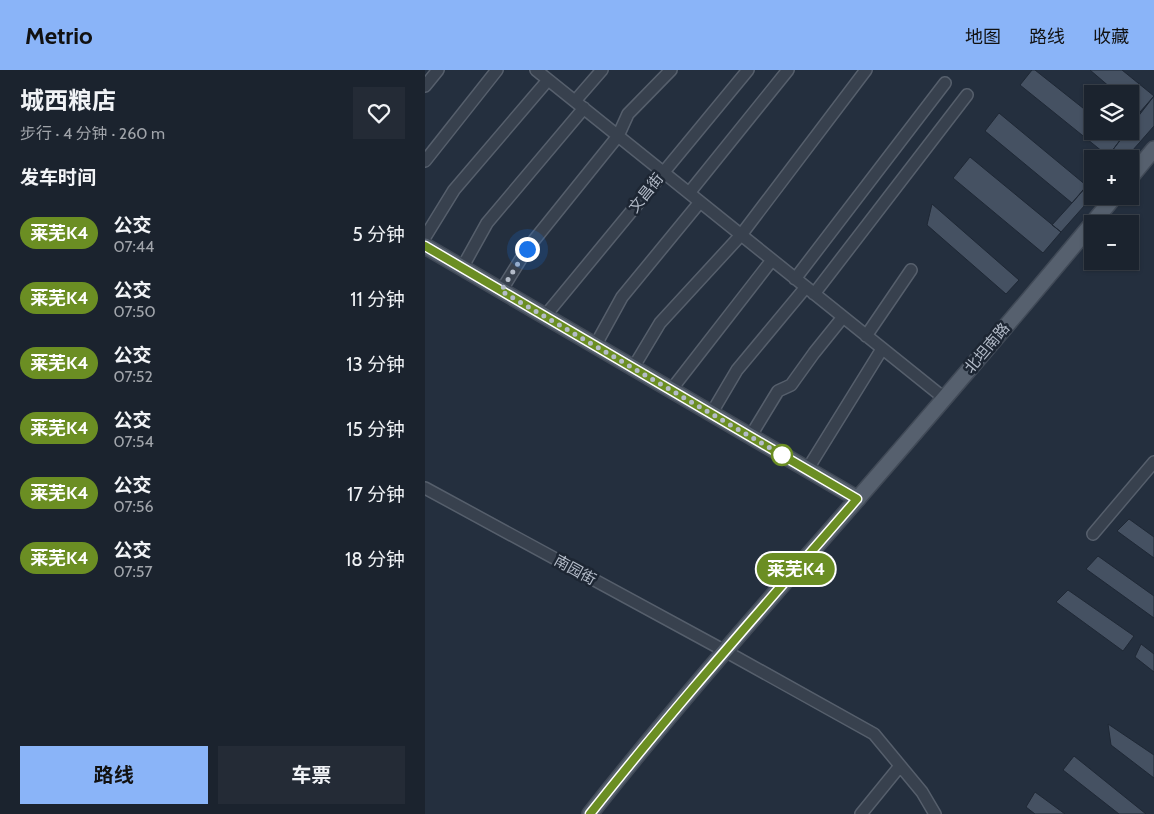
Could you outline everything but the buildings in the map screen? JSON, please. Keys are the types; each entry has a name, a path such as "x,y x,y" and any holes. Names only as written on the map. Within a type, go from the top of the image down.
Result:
{"main road":[{"path":"1139,167 1154,149"},
{"name":"北坦南路","path":"590,814 635,757 725,651 944,398 1107,205"},
{"path":"425,246 857,499"}],"street":[{"path":"425,86 438,70"},
{"path":"425,161 497,70"},
{"path":"536,70 944,398"},
{"path":"462,268 487,223 579,105 602,70"},
{"path":"501,291 527,249 618,136 627,114 671,70"},
{"name":"文昌街","path":"545,316 747,70"},
{"path":"689,193 788,70"},
{"path":"633,368 660,324 741,235 866,70"},
{"path":"425,237 453,190 549,80"},
{"path":"795,279 945,83"},
{"path":"711,414 737,370 810,291 967,95"},
{"path":"595,346 622,297 700,202"},
{"path":"671,390 772,260"},
{"path":"866,336 911,270"},
{"path":"750,437 778,391 791,385 843,317"},
{"path":"807,470 882,349"},
{"path":"1093,534 1154,462"},
{"name":"南园街","path":"425,488 725,651 873,734 922,792 935,814"},
{"path":"861,814 900,766"}],"bus line":[{"name":"莱芜K4","path":"425,246 857,499 635,757 590,814"}],"route":[{"path":"527,249 501,291 782,455"}]}
